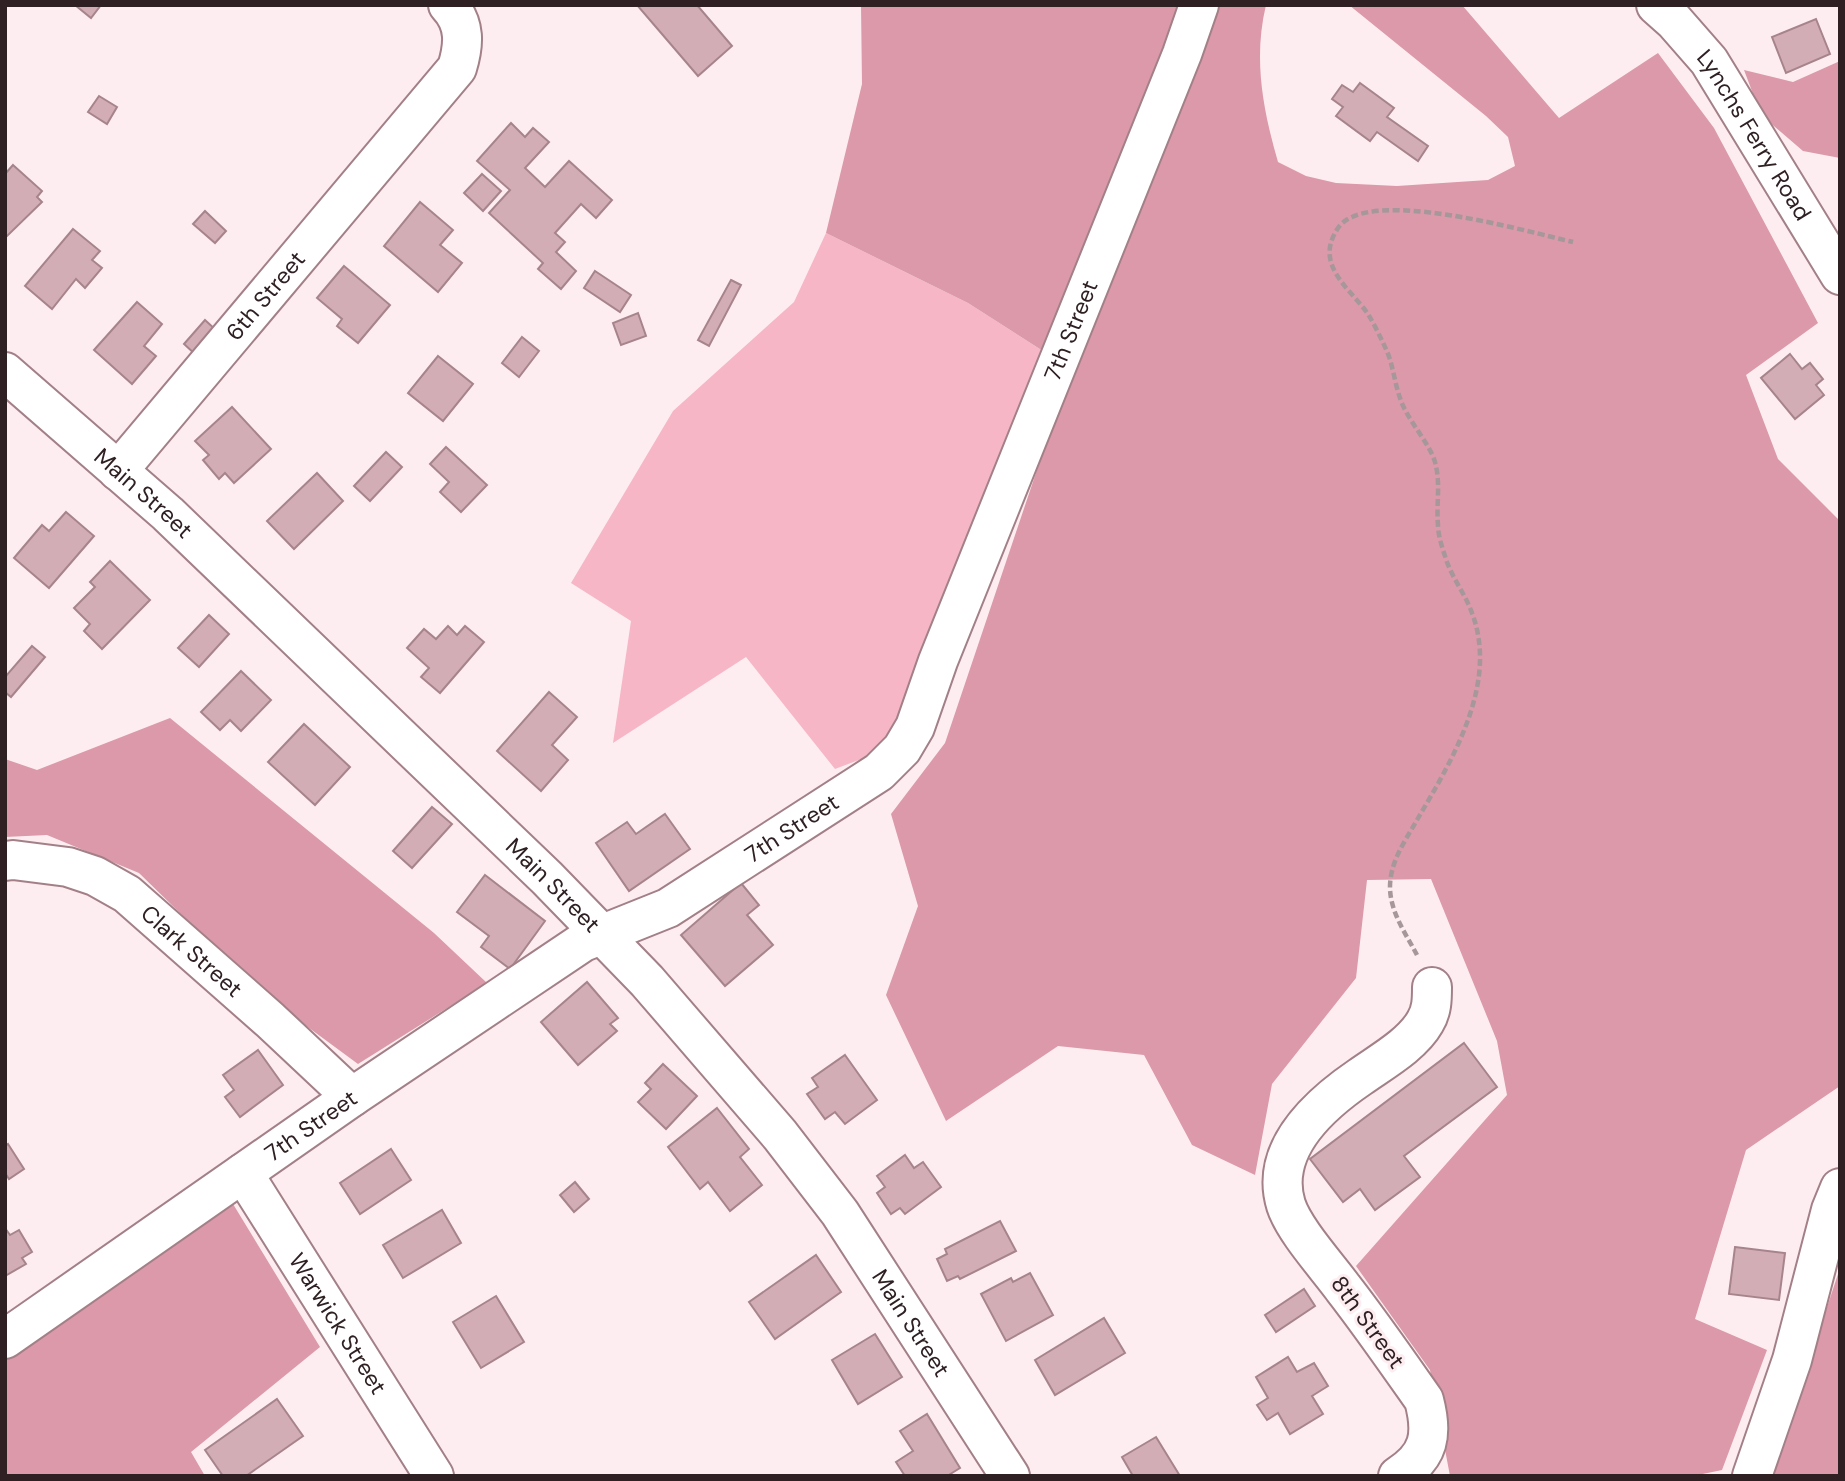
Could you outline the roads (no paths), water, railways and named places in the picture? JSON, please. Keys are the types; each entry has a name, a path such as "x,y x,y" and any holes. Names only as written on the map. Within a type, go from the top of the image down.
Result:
{"street":[{"name":"6th Street","path":"118,471 457,68 463,49 462,29 449,5"},
{"name":"7th Street","path":"5,1339 352,1097 583,942 668,908 879,772 902,749 915,727 938,661 1182,54 1199,5"},
{"name":"Lynchs Ferry Road","path":"1656,5 1709,61 1840,275"},
{"name":"Main Street","path":"5,372 168,514 603,934 647,981 780,1135 832,1203 1010,1476"},
{"name":"Clark Street","path":"5,861 68,867 95,876 127,894 270,1020 352,1097"},
{"name":"8th Street","path":"1398,1476 1411,1467 1426,1448 1431,1424 1424,1400 1305,1238 1286,1207 1282,1183 1283,1164 1293,1141 1322,1107 1357,1078 1393,1055 1425,1024 1432,1006 1432,986"},
{"name":"Warwick Street","path":"243,1173 434,1476"},
{"path":"1752,1476 1792,1360 1831,1210 1840,1188"}]}
